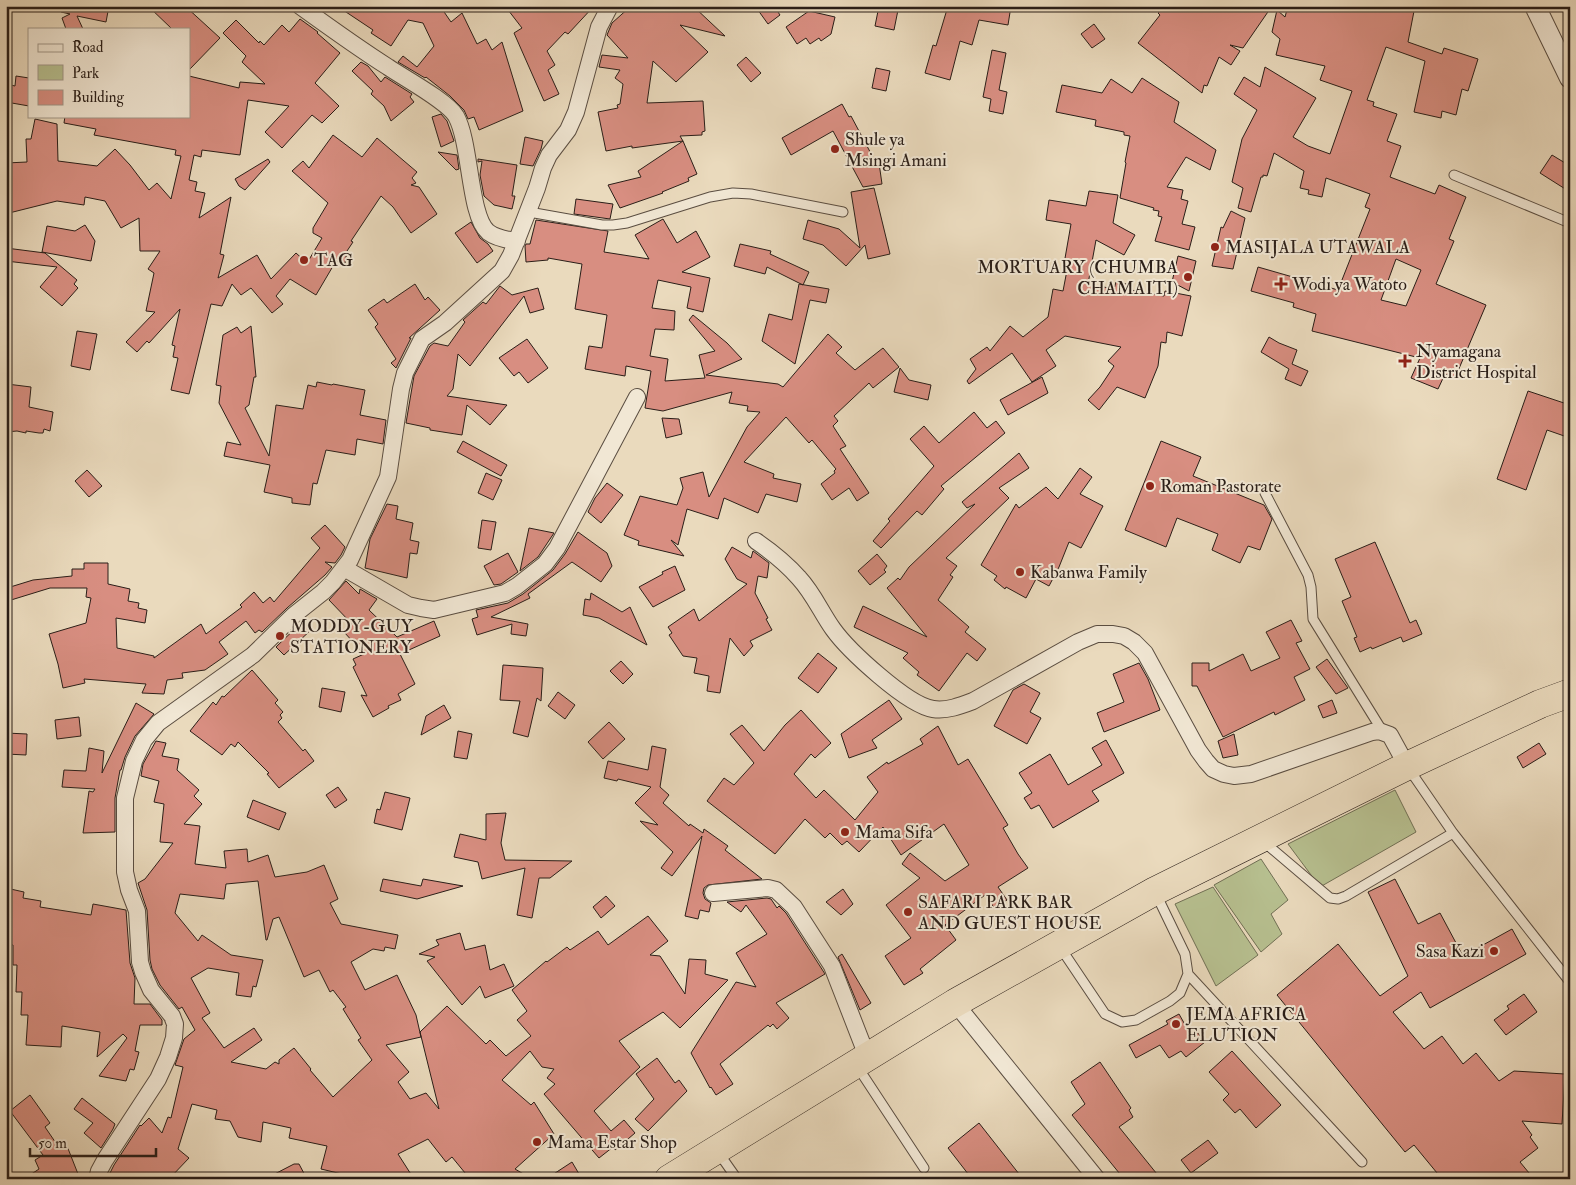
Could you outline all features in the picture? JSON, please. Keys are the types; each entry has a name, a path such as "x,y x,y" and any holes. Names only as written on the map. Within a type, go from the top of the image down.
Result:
{"highway":[{"path":"669,1179 955,1003 1155,891 1407,766 1540,704 1570,693"}],"street":[{"path":"300,6 444,104 454,113 461,126 482,224 489,232 498,237 517,241"},
{"path":"97,1179 105,1160 158,1079 174,1038 175,1024 172,1016 151,990 140,962 137,910 129,890 125,872 125,798 134,761 144,740 158,722 253,654 294,615 323,592 344,568 354,551 388,477 405,373 422,340 445,323 502,270 511,256 529,212 543,168 549,155 568,130 576,112 599,26 610,6"},
{"path":"1535,6 1570,78"},
{"path":"344,568 408,604 434,610 505,593 517,586 545,564 557,548 637,397"},
{"path":"756,540 779,557 801,579 833,629 857,655 902,694 918,704 931,709 944,710 973,701 1078,642 1097,634 1113,634 1124,636 1146,653 1198,750 1213,769 1224,774 1234,776 1251,774 1372,732 1384,732 1390,735 1407,766"},
{"path":"713,893 768,888 776,890 794,907 832,966 862,1060"},
{"path":"955,1003 1097,1179"}],"lane":[{"path":"1454,174 1570,223"},
{"path":"529,212 613,225 627,223 710,197 733,192 843,212"},
{"path":"1265,493 1308,575 1311,587 1313,619 1384,732"},
{"path":"1407,766 1453,833 1570,982"},
{"path":"1260,839 1330,898 1338,899 1453,833"},
{"path":"1058,945 1105,1014 1122,1022 1136,1020 1170,1001 1180,992 1188,974 1185,954 1155,891"},
{"path":"1188,974 1362,1162"},
{"path":"862,1060 924,1168"},
{"path":"716,1150 736,1179"}],"green space":[{"path":"1395,790 1416,832 1320,887 1288,844"},
{"path":"1261,859 1288,900 1271,914 1282,934 1261,952 1214,885"},
{"path":"1213,887 1258,955 1216,986 1175,904"}],"building":[{"path":"62,6 109,6 106,22 77,16 83,28 66,28 62,18 70,14 61,12"},
{"path":"148,6 185,6 220,38 190,69 190,28 171,28"},
{"path":"337,6 440,6 451,22 462,13 477,44 486,39 492,50 502,42 523,111 479,130 474,117 468,119 464,110 450,96 426,77 398,62 403,56 417,67 434,46 423,23 408,20 391,46 371,33 373,30"},
{"path":"505,6 594,6 568,34 565,32 547,51 555,65 548,70 559,94 544,101 514,33 522,28"},
{"path":"631,6 693,6 725,36 680,25 708,52 676,82 653,61 647,103 703,101 705,131 702,132 702,135 680,136 683,141 632,148 632,146 606,151 598,112 618,108 617,105 620,104 623,84 615,78 620,70 599,67 602,55 628,58 607,35 612,23"},
{"path":"755,6 774,6 780,15 768,24"},
{"path":"879,6 898,10 894,30 875,26"},
{"path":"948,6 1011,6 1008,25 979,20 972,45 960,41 950,80 925,73 933,45 936,46"},
{"path":"1166,6 1272,6 1243,48 1230,45 1240,51 1231,65 1219,57 1207,86 1204,85 1202,93 1138,43 1160,15 1158,13"},
{"path":"1288,6 1348,6 1370,11 1371,6 1415,6 1408,42 1442,54 1444,48 1478,59 1468,91 1462,89 1456,115 1442,111 1441,118 1414,112 1425,61 1386,47 1367,100 1374,102 1373,106 1397,114 1387,141 1401,146 1390,177 1435,194 1439,185 1466,197 1449,239 1454,241 1436,284 1486,305 1455,378 1445,374 1438,389 1411,378 1420,358 1312,331 1316,314 1293,307 1294,303 1251,291 1258,267 1338,290 1370,209 1365,207 1370,194 1326,178 1322,197 1308,194 1309,190 1300,188 1304,171 1274,153 1267,176 1263,175 1261,177 1251,212 1238,208 1243,188 1232,182 1242,139 1257,110 1234,94 1244,77 1260,87 1265,67 1316,98 1293,137 1308,146 1330,154 1352,91 1320,80 1325,66 1276,55 1280,39 1272,32 1277,10 1285,17","holes":["1396,259 1421,270 1406,306 1381,300"]},
{"path":"809,11 835,17 831,34 821,41 819,38 810,44 806,38 797,44 786,27"},
{"path":"300,19 318,32 340,53 315,83 339,106 322,123 312,115 282,148 265,132 289,106 248,100 240,155 202,150 201,157 194,155 189,180 197,182 195,191 205,193 199,218 231,197 220,254 224,255 218,278 257,255 271,279 296,253 307,263 322,238 313,233 313,228 328,203 292,171 303,161 309,168 333,135 362,157 377,138 417,172 412,178 416,183 411,185 419,187 437,214 411,233 393,207 381,196 351,241 353,242 347,251 345,263 336,261 316,295 290,279 276,296 283,304 272,313 251,288 241,295 232,284 222,306 211,304 189,394 171,390 178,358 173,357 175,346 172,345 180,309 149,343 147,341 137,352 126,342 155,312 146,311 154,273 148,269 160,251 140,251 139,218 121,228 105,201 85,197 84,205 57,201 9,213 11,199 6,200 6,163 27,162 26,139 31,139 35,119 57,124 58,161 97,166 115,149 149,190 157,183 171,199 181,156 175,155 176,150 94,135 96,129 64,123 65,118 190,118 190,76 239,88 240,82 265,84 242,62 246,56 223,33 236,20 259,43 260,41 264,45 282,25 289,32"},
{"path":"1094,24 1105,39 1092,48 1081,34"},
{"path":"992,50 1006,53 999,90 1007,92 1003,114 989,111 991,99 983,97"},
{"path":"746,57 761,73 751,82 737,65"},
{"path":"361,62 368,66 381,82 385,77 412,94 410,97 414,102 391,121 384,106 371,94 373,91 352,71"},
{"path":"876,68 890,71 886,91 872,88"},
{"path":"16,76 28,78 28,106 6,102 6,84 15,86"},
{"path":"1142,78 1179,102 1174,122 1216,150 1210,170 1186,157 1167,187 1183,190 1181,199 1188,201 1182,224 1195,227 1189,250 1155,241 1162,217 1158,216 1159,211 1120,198 1130,136 1124,135 1124,132 1095,126 1096,120 1056,112 1062,85 1102,93 1111,79 1132,93"},
{"path":"842,104 849,117 851,116 876,163 879,163 882,184 863,187 833,131 791,155 782,138"},
{"path":"441,114 447,121 454,141 441,147 432,117"},
{"path":"525,137 543,141 533,166 520,164"},
{"path":"683,141 697,174 688,178 689,181 663,193 620,208 608,185 641,177 638,171"},
{"path":"438,152 457,155 459,169 456,170"},
{"path":"1552,155 1570,166 1570,192 1540,173"},
{"path":"268,159 270,162 245,190 239,186 235,179"},
{"path":"478,159 517,165 512,196 515,196 512,209 494,205 484,196 480,175 482,161 478,162"},
{"path":"874,188 890,254 868,259 865,245 846,266 823,245 803,239 808,220 839,229 860,248 851,192"},
{"path":"1089,191 1118,195 1113,223 1135,235 1124,255 1096,240 1088,284 1114,289 1116,282 1131,285 1131,290 1164,296 1165,291 1191,296 1182,336 1167,332 1166,343 1161,342 1158,366 1145,398 1117,387 1099,410 1088,400 1100,387 1114,366 1108,361 1121,347 1065,336 1046,350 1056,366 1032,382 1012,353 969,384 967,381 976,369 970,359 987,347 990,351 1010,326 1023,337 1048,317 1053,289 1063,291 1068,265 1064,264 1071,224 1046,220 1049,200 1086,206"},
{"path":"576,199 613,204 610,219 574,214"},
{"path":"1231,211 1245,218 1233,269 1212,266 1221,227 1223,228"},
{"path":"663,219 677,243 696,231 710,257 682,272 710,278 703,312 687,308 691,287 658,280 652,308 675,311 674,330 655,329 650,356 668,359 665,381 705,378 699,355 715,351 689,320 693,315 727,343 742,359 706,375 778,384 783,387 828,334 842,347 836,353 855,370 883,348 899,367 873,388 869,383 834,416 838,421 833,426 846,446 840,449 869,493 857,501 849,488 832,500 821,484 835,473 836,469 812,440 809,443 786,417 744,462 774,474 773,478 801,484 797,502 766,494 758,513 724,498 718,519 687,509 678,545 671,540 684,556 638,545 639,541 624,535 640,496 677,505 683,488 680,478 703,472 709,497 747,427 760,412 747,411 748,406 729,403 732,392 663,411 645,408 651,371 626,366 625,376 585,369 589,346 602,348 607,315 575,309 582,264 548,258 548,260 526,262 525,246 530,244 536,220 608,231 604,252 649,259 635,235"},
{"path":"471,222 480,238 493,251 477,263 455,233"},
{"path":"85,225 95,241 91,261 42,252 47,226 75,231"},
{"path":"740,244 771,251 770,254 809,272 803,285 767,267 765,274 734,266"},
{"path":"6,248 45,253 77,280 74,284 78,288 62,306 40,287 57,267 6,261"},
{"name":"MORTUARY (CHUMBA CHAMAITI)","path":"1178,256 1196,261 1189,291 1172,282"},
{"path":"415,284 425,300 428,297 440,310 409,338 411,338 396,368 391,363 396,359 375,327 378,324 368,310 384,299 387,303"},
{"path":"799,284 829,289 826,303 810,300 795,364 762,341 769,314 792,320"},
{"path":"500,286 512,295 538,288 544,309 530,313 524,296 470,366 458,354 453,389 447,396 507,405 490,425 467,405 462,435 430,430 430,428 406,423 414,376 430,346 434,343 448,346 465,322 463,320 483,302 486,304"},
{"path":"251,326 256,377 254,377 249,405 245,408 269,456 276,405 303,409 308,385 316,387 317,382 365,390 360,415 386,420 383,444 357,439 355,455 326,450 317,484 313,483 310,505 292,503 292,498 264,492 270,465 224,456 227,442 241,445 219,403 221,386 216,385 223,335 237,327 241,333"},
{"path":"77,331 97,334 90,370 71,366"},
{"path":"1269,337 1297,350 1292,364 1308,371 1301,386 1285,379 1289,369 1261,352"},
{"path":"527,339 548,368 528,383 519,372 514,376 499,358"},
{"path":"900,368 909,380 931,385 928,400 894,392"},
{"path":"1042,377 1048,393 1008,415 1000,400"},
{"path":"7,384 31,387 29,407 53,412 50,431 44,429 43,433 26,431 26,433 17,431 6,432"},
{"path":"1528,391 1570,405 1570,438 1547,430 1526,490 1497,479"},
{"path":"974,412 987,428 996,421 1005,433 941,486 944,489 922,515 917,511 881,548 873,541 890,521 888,519 934,466 910,439 924,426 939,443"},
{"path":"662,418 679,419 682,434 666,438"},
{"path":"463,441 507,465 501,476 457,452"},
{"path":"1161,441 1201,457 1193,476 1264,505 1272,519 1260,550 1248,546 1240,563 1212,550 1218,534 1177,518 1166,547 1125,530"},
{"path":"1019,453 1029,468 999,488 1009,498 946,558 957,566 950,575 953,577 938,600 969,627 965,632 986,649 977,661 967,653 939,691 917,675 919,672 903,658 908,653 854,627 863,606 927,637 887,588 898,578 900,580 909,567 975,504 967,508 962,502"},
{"path":"1080,468 1092,477 1080,494 1103,506 1081,548 1069,542 1049,586 1036,579 1026,598 1006,587 1005,589 994,580 997,576 981,565 1016,504 1019,508 1046,487 1058,499"},
{"path":"87,470 102,486 89,497 75,481"},
{"path":"486,473 502,480 493,500 478,493"},
{"path":"607,483 623,495 601,523 588,512 595,498"},
{"path":"387,504 398,506 396,519 413,523 410,540 419,542 417,554 410,553 407,578 365,568 370,539"},
{"path":"482,520 496,522 491,550 478,548"},
{"path":"325,525 345,547 335,563 325,562 332,567 325,575 262,632 259,630 255,633 246,621 219,642 228,654 205,670 182,673 183,678 167,680 164,694 142,693 146,684 84,679 85,683 63,688 49,634 86,623 91,598 86,597 87,588 50,588 11,600 7,588 33,580 72,576 72,569 84,569 84,563 108,563 108,584 130,589 128,601 139,603 138,608 147,610 145,623 116,618 117,648 154,656 154,658 201,624 206,634 242,607 240,605 254,592 263,603 270,597 274,602 320,548 311,538"},
{"path":"529,528 554,533 538,557 520,571"},
{"path":"578,532 607,553 612,566 601,582 572,562 528,594 530,598 491,617 528,624 526,636 511,634 512,624 477,635 472,619 478,617 476,610 508,603 523,594 553,570"},
{"path":"1375,542 1410,623 1416,620 1422,634 1403,642 1401,637 1360,652 1354,638 1357,637 1342,601 1351,597 1335,559"},
{"path":"732,547 751,558 753,551 769,563 767,578 758,576 755,593 772,630 750,641 753,646 744,656 730,638 720,693 707,691 709,676 694,673 697,658 683,656 669,635 672,633 668,627 694,609 699,621 747,584 737,579 725,559"},
{"path":"508,553 518,572 501,584 494,585 484,566"},
{"path":"877,554 887,566 884,570 886,572 870,585 858,571"},
{"path":"675,566 685,590 653,607 639,587"},
{"path":"346,581 359,594 360,589 377,599 369,610 397,637 434,621 440,636 400,654 415,684 398,694 401,700 388,706 389,708 373,717 361,695 367,696 353,667 356,665 353,659 364,654 344,632 352,624 329,600"},
{"path":"591,593 622,612 630,607 647,645 599,618 583,615 585,599 590,600"},
{"path":"1291,620 1302,641 1296,643 1310,669 1294,677 1305,700 1275,715 1274,712 1223,737 1197,686 1192,686 1192,663 1209,663 1209,671 1243,654 1251,671 1280,658 1266,632"},
{"path":"303,621 312,629 284,655 276,647"},
{"path":"818,653 837,668 818,693 798,678"},
{"path":"1327,659 1348,688 1336,694 1316,667"},
{"path":"621,661 633,674 623,684 610,671"},
{"path":"1139,663 1148,679 1160,710 1104,732 1097,713 1124,702 1113,674"},
{"path":"503,665 543,668 541,701 537,698 528,737 513,733 520,701 500,700"},
{"path":"252,670 278,700 275,703 283,712 280,715 282,718 278,722 303,751 305,749 314,761 279,788 267,774 269,773 238,742 235,747 231,744 222,755 190,731 213,702 216,705 222,696 224,697"},
{"path":"1024,684 1040,693 1030,712 1041,718 1027,744 994,726 1013,690"},
{"path":"322,688 345,692 341,712 319,707"},
{"path":"558,692 575,705 565,719 548,706"},
{"path":"889,700 902,719 872,740 877,748 849,758 841,734"},
{"path":"1332,700 1337,713 1323,718 1318,706"},
{"path":"136,703 154,714 135,736 120,770 115,798 115,832 83,833 89,791 93,792 95,789 62,787 64,770 86,771 89,748 104,751 102,773"},
{"path":"444,705 451,718 421,735 426,716"},
{"path":"801,710 831,743 815,758 811,754 794,774 816,798 824,790 855,820 878,792 867,777 887,762 888,764 923,744 920,739 938,726 958,765 968,759 1008,825 1003,828 1028,868 998,887 1007,900 995,909 985,895 945,925 956,940 920,969 923,973 904,985 885,956 911,938 886,905 920,878 902,864 910,853 945,881 969,865 944,824 901,855 883,827 859,852 847,841 842,845 830,833 825,838 805,819 775,854 707,801 724,778 734,785 754,763 730,734 742,725 764,751 785,725"},
{"path":"79,717 81,736 57,739 55,720"},
{"path":"609,722 625,739 603,759 588,742"},
{"path":"458,731 472,734 467,759 454,757"},
{"path":"6,733 27,734 26,755 6,754"},
{"path":"1234,734 1238,755 1223,758 1218,741"},
{"path":"1106,740 1124,773 1092,791 1099,801 1053,828 1039,805 1031,809 1024,798 1032,793 1019,773 1050,754 1068,785 1102,765 1092,748"},
{"path":"156,741 166,743 162,756 179,759 177,770 199,790 194,796 202,804 184,824 200,826 195,864 226,868 224,851 247,849 248,862 268,855 275,877 307,872 324,865 338,899 330,903 341,924 398,935 395,949 385,947 384,951 373,949 351,962 365,990 397,975 416,1015 421,1037 386,1045 409,1072 398,1082 410,1099 426,1093 439,1109 420,1032 447,1006 486,1044 490,1040 506,1056 531,1036 517,1020 527,1011 512,990 546,961 567,947 570,950 598,931 608,945 648,916 668,941 650,955 660,956 685,994 689,959 706,960 705,974 728,980 680,1028 663,1012 619,1041 640,1067 594,1111 611,1131 624,1120 635,1133 615,1150 613,1147 599,1158 544,1094 555,1084 547,1078 554,1069 542,1067 530,1051 502,1080 531,1105 534,1102 554,1134 515,1169 532,1179 470,1179 452,1157 446,1162 428,1139 398,1154 414,1179 363,1179 321,1169 327,1146 289,1138 291,1128 263,1122 261,1142 238,1137 230,1121 215,1119 217,1110 192,1104 178,1149 189,1158 169,1179 107,1179 140,1125 149,1118 162,1133 168,1117 171,1118 183,1067 175,1065 184,1039 195,1030 182,1007 179,1009 160,985 150,960 147,910 138,883 145,879 173,843 160,842 164,804 154,802 159,781 141,776 143,764","holes":["258,881 266,940 273,919 279,917 304,977 319,970 330,992 333,990 346,1007 343,1009 361,1038 358,1040 372,1060 333,1097 294,1048 279,1060 279,1064 275,1062 266,1069 231,1062 262,1040 254,1028 224,1048 202,1018 210,1013 191,978 208,968 239,973 236,995 251,997 253,986 256,987 263,960 231,955 202,935 198,941 175,913 180,894 224,899 226,884"]},
{"path":"1539,743 1546,754 1523,768 1517,757"},
{"path":"652,746 666,749 660,787 669,795 663,803 689,826 690,824 703,833 704,829 728,846 725,850 762,879 708,885 704,888 703,893 705,899 711,903 709,912 700,910 698,919 685,916 702,836 672,876 661,868 673,852 640,821 658,825 635,803 651,787 618,779 617,781 604,778 608,761 648,770"},
{"path":"338,787 347,800 335,808 326,795"},
{"path":"385,792 410,798 402,830 374,823 377,809 380,810"},
{"path":"253,800 286,813 279,830 247,817"},
{"path":"506,813 501,843 505,860 572,861 550,878 539,878 532,918 517,915 525,868 482,879 478,862 454,857 460,834 486,840 486,814"},
{"path":"383,879 421,886 423,879 463,886 417,899 380,891"},
{"path":"1395,879 1418,924 1440,913 1463,956 1512,929 1526,954 1430,1008 1421,992 1393,1012 1424,1049 1442,1036 1463,1064 1476,1053 1499,1081 1514,1071 1565,1074 1562,1124 1522,1121 1538,1148 1520,1162 1534,1179 1442,1179 1414,1145 1405,1152 1277,995 1338,944 1380,996 1408,976 1368,892"},
{"path":"6,888 24,892 23,898 41,901 40,907 91,915 93,904 126,910 130,963 135,978 134,1004 150,1004 162,1020 162,1025 140,1025 135,1051 139,1052 134,1070 130,1069 126,1081 99,1076 127,1038 123,1034 97,1057 100,1032 62,1026 61,1047 26,1045 28,1015 21,1015 22,992 16,992 17,965 13,965 13,945 6,944"},
{"path":"843,889 853,904 841,915 826,902"},
{"path":"606,896 615,906 601,918 593,907"},
{"path":"771,899 777,908 779,906 786,913 825,974 776,1003 789,1018 777,1029 773,1024 770,1027 768,1025 720,1064 733,1084 716,1095 710,1088 691,1053 736,982 756,987 736,953 767,934 746,905 741,912 727,902"},
{"path":"460,933 465,950 485,945 490,970 504,964 514,986 485,998 480,986 462,1005 427,961 435,957 419,954 439,945 436,940"},
{"path":"842,954 871,1003 860,1010 838,957"},
{"path":"1524,994 1537,1012 1506,1035 1494,1020 1509,1009 1507,1006"},
{"path":"1179,1014 1188,1030 1193,1027 1205,1042 1186,1057 1181,1051 1169,1058 1160,1045 1136,1058 1129,1045 1168,1024 1166,1021"},
{"path":"1232,1051 1281,1105 1256,1128 1240,1109 1235,1113 1223,1100 1229,1094 1209,1072"},
{"path":"657,1058 675,1083 679,1080 687,1091 648,1131 635,1119 654,1099 636,1074"},
{"path":"1100,1062 1131,1108 1129,1110 1133,1117 1119,1127 1161,1179 1124,1179 1072,1115 1085,1104 1071,1082"},
{"path":"30,1095 50,1123 45,1127 60,1149 67,1146 80,1179 24,1179 39,1169 35,1160 43,1155 10,1111"},
{"path":"82,1098 115,1124 101,1148 84,1133 93,1123 74,1109"},
{"path":"979,1123 1023,1179 972,1179 948,1148"},
{"path":"1208,1140 1218,1153 1191,1173 1181,1160"},
{"path":"572,1162 582,1179 546,1179"},
{"path":"294,1164 299,1164 307,1179 265,1179"}],"place":[{"name":"Shule ya Msingi Amani","path":"835,149"},
{"name":"MASIJALA UTAWALA","path":"1215,247"},
{"name":"TAG","path":"304,260"},
{"name":"MORTUARY (CHUMBA CHAMAITI)","path":"1188,277"},
{"name":"Wodi ya Watoto","path":"1281,284"},
{"name":"Nyamagana District Hospital","path":"1405,361"},
{"name":"Roman Pastorate","path":"1150,486"},
{"name":"Kabanwa Family","path":"1020,572"},
{"name":"MODDY-GUY STATIONERY","path":"280,636"},
{"name":"Mama Sifa","path":"845,832"},
{"name":"SAFARI PARK BAR AND GUEST HOUSE","path":"908,912"},
{"name":"Sasa Kazi","path":"1494,951"},
{"name":"JEMA AFRICA ELUTION","path":"1176,1024"},
{"name":"Mama Estar Shop","path":"537,1142"}]}
